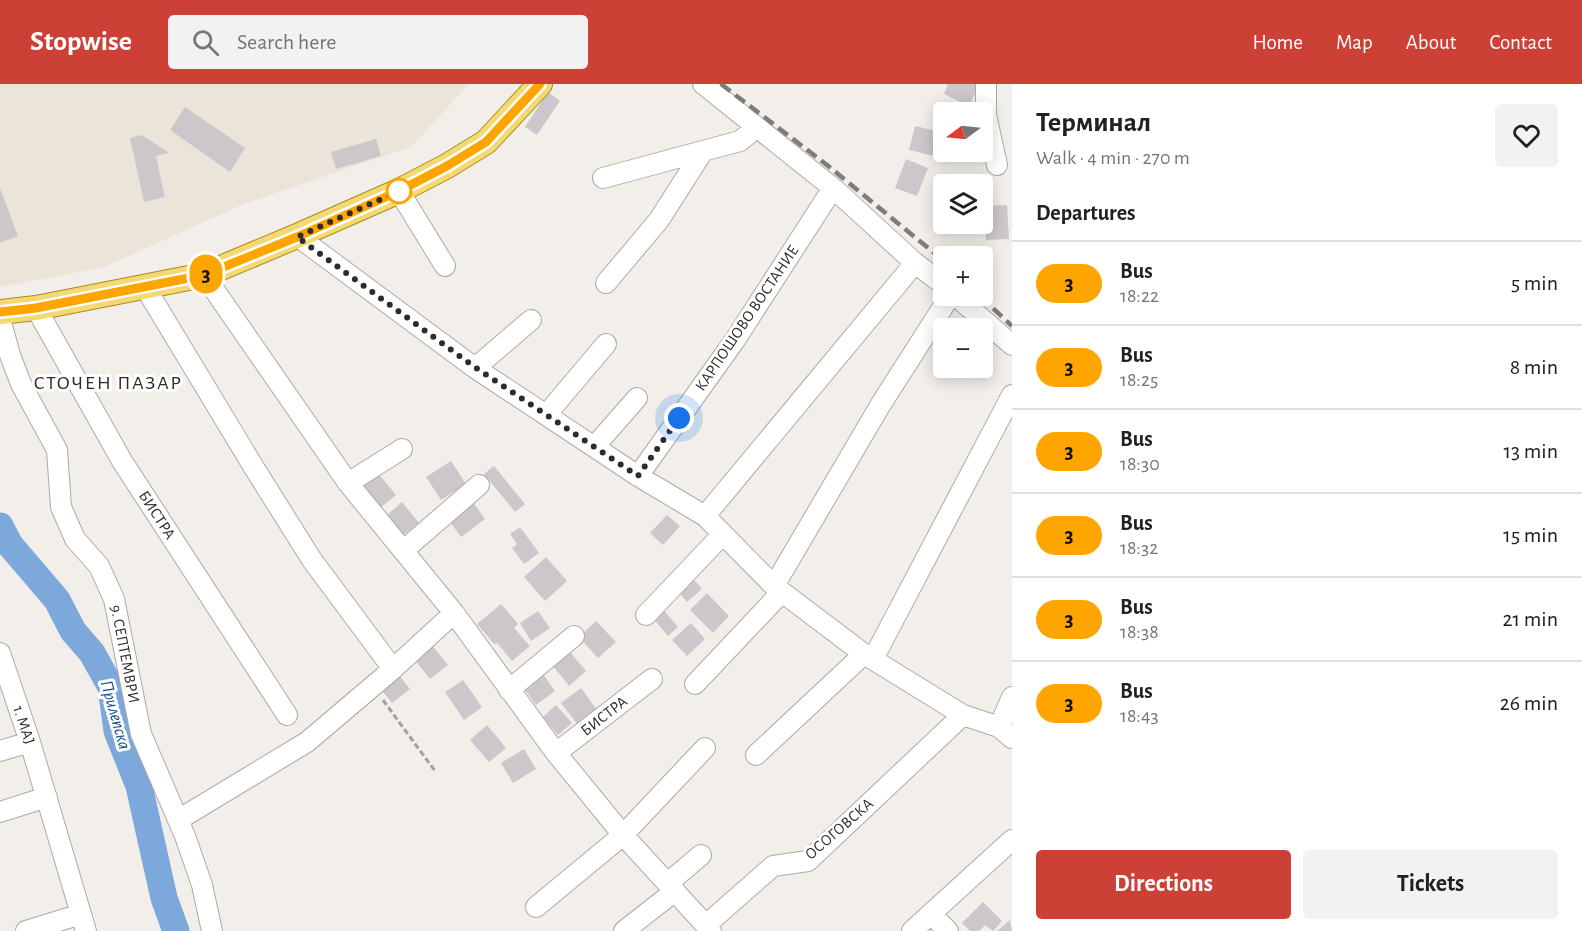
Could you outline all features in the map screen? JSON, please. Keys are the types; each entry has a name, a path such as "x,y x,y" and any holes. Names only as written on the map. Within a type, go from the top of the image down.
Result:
{"main road":[{"path":"0,312 36,308 204,275 297,237 399,191 486,142 540,84"}],"street":[{"path":"703,84 833,188 933,277"},
{"path":"986,84 987,115 997,165"},
{"path":"603,178 740,141 757,127"},
{"path":"606,283 659,220 703,151"},
{"name":"КАРПОШОВО ВОСТАНИЕ","path":"638,476 735,340 833,188"},
{"path":"399,191 445,266"},
{"path":"297,237 476,368 638,476 705,516 778,589 869,656 963,715 1006,733 1012,697"},
{"path":"705,516 915,263"},
{"path":"204,275 348,483 454,613 556,753 623,835 708,928"},
{"path":"145,287 312,560 393,669"},
{"path":"696,684 778,589 881,404 944,306"},
{"path":"967,306 1012,345"},
{"name":"БИСТРА","path":"36,308 122,461 287,715"},
{"name":"9. СЕПТЕМВРИ","path":"0,319 21,384 57,450 61,507 75,539 99,567 114,599 141,734 178,820 202,885 212,931"},
{"path":"476,368 531,320"},
{"path":"546,415 606,344"},
{"path":"756,755 869,656 1012,394"},
{"path":"594,447 637,398"},
{"path":"348,483 402,449"},
{"path":"404,550 478,485"},
{"path":"646,615 723,534"},
{"path":"178,820 307,742 393,669 454,613"},
{"path":"509,690 574,636"},
{"name":"1. МАЈ","path":"1,660 30,742 84,923"},
{"name":"БИСТРА","path":"556,753 652,679"},
{"name":"ОСОГОВСКА","path":"708,928 773,866 807,861 963,715"},
{"path":"0,751 30,742"},
{"path":"536,907 623,835 705,748"},
{"path":"0,812 47,797"},
{"path":"912,931 1012,840"},
{"path":"624,931 672,887 701,855"},
{"path":"931,914 948,931"},
{"path":"26,931 84,923"}],"path":[{"path":"373,686 435,771"}],"shaded area":[{"path":"0,84 469,84 411,147 244,204 104,267 0,287"}],"building":[{"path":"948,84 979,85 971,102 961,102 944,94"},
{"path":"548,92 560,101 537,135 525,127"},
{"path":"185,107 245,148 230,172 170,130"},
{"path":"915,126 933,130 933,156 909,150"},
{"path":"142,135 169,153 156,156 165,197 144,202 130,138"},
{"path":"376,139 381,156 336,169 331,152"},
{"path":"906,159 928,168 917,196 895,188"},
{"path":"0,188 18,236 0,243"},
{"path":"1007,205 1009,239 986,240 986,234 993,234 993,206"},
{"path":"451,461 466,484 441,500 426,477"},
{"path":"494,466 525,504 515,512 484,474"},
{"path":"378,473 396,495 379,509 361,488"},
{"path":"472,501 485,519 461,537 448,519"},
{"path":"402,502 419,523 402,536 386,516"},
{"path":"667,515 680,526 663,545 650,533"},
{"path":"520,527 539,553 524,564 512,548 517,544 510,534"},
{"path":"546,557 567,581 545,601 524,577"},
{"path":"690,575 702,589 687,602 675,588"},
{"path":"707,593 729,616 713,633 690,610"},
{"path":"501,604 518,624 514,628 530,646 512,661 477,624"},
{"path":"661,607 678,627 668,636 651,616"},
{"path":"538,611 550,628 531,641 520,623"},
{"path":"596,621 616,642 598,658 579,637"},
{"path":"691,623 705,639 687,656 672,640"},
{"path":"432,645 448,665 430,679 414,659"},
{"path":"570,652 586,671 569,686 553,666"},
{"path":"540,670 555,691 536,705 521,684"},
{"path":"398,674 410,689 392,703 380,688"},
{"path":"463,680 482,707 464,720 445,692"},
{"path":"581,688 597,710 578,725 561,703"},
{"path":"556,705 572,723 558,735 543,717"},
{"path":"487,725 506,748 489,762 470,740"},
{"path":"524,749 536,769 513,783 501,763"},
{"path":"983,902 1002,921 993,931 985,925 979,931 970,931 962,923"},
{"path":"1010,920 1012,931 997,931"}],"waterway":[{"name":"Прилепска","path":"0,526 10,545 57,600 73,631 92,653 111,687 117,731 139,786 164,898 176,931"}],"railway":[{"path":"721,84 827,165 933,252"},
{"path":"991,306 1012,326"}],"bus line":[{"name":"3","path":"0,312 125,292 204,275 297,237 399,191 486,142 540,84"}],"district":[{"name":"СТОЧЕН ПАЗАР","path":"108,383"}],"route":[{"path":"399,191 297,237 476,368 638,476 679,418"}]}
